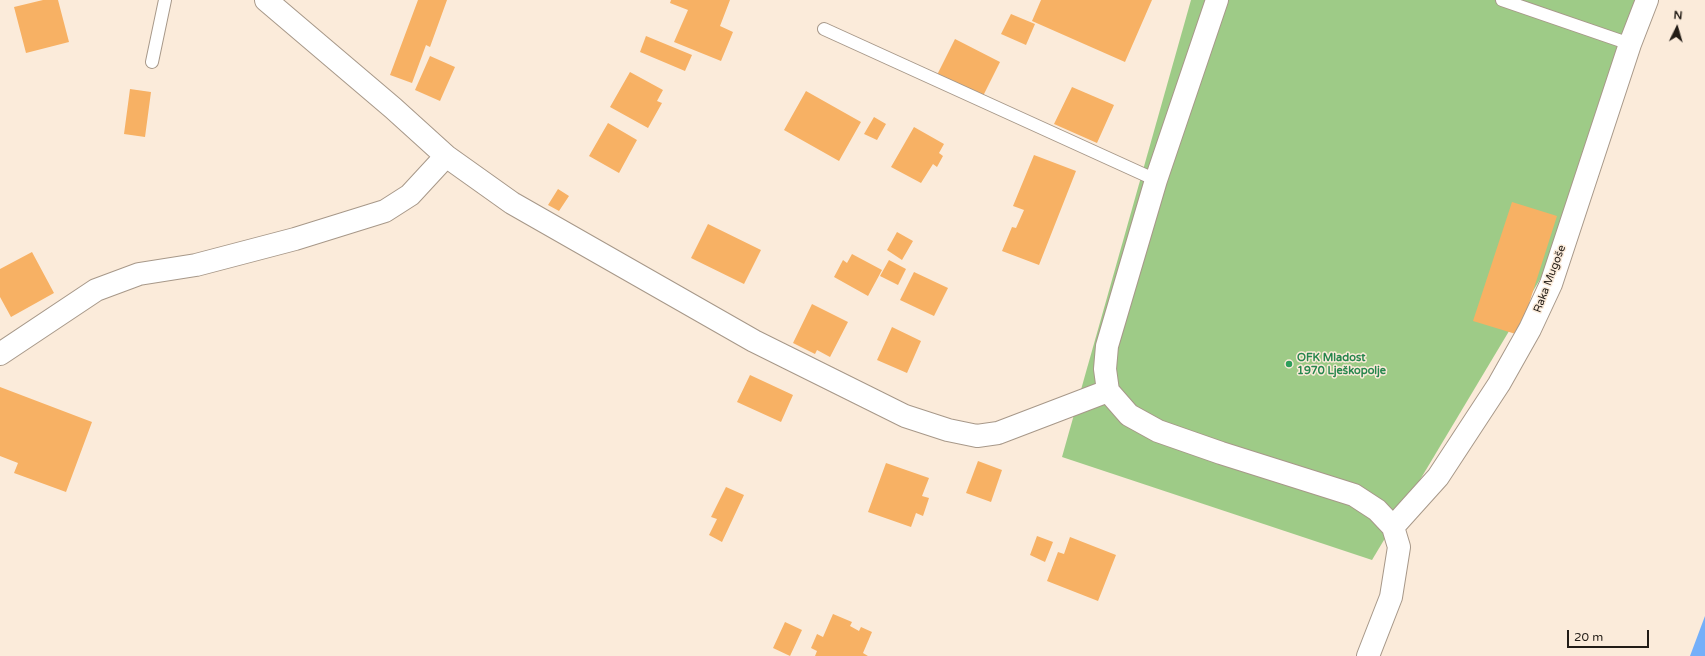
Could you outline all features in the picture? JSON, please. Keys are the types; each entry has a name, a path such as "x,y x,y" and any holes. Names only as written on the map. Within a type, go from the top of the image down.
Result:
{"street":[{"path":"266,0 393,108 446,156 512,204 740,333 905,416 948,430 977,436 998,433 1108,391"},
{"path":"1217,0 1156,180 1107,346 1105,369 1108,391 1129,416 1158,431 1221,453 1354,495 1377,510 1393,526 1399,547 1391,597 1368,656"},
{"name":"Raka Mugoše","path":"1393,526 1438,477 1499,384 1530,329 1551,284 1630,44 1647,0"},
{"path":"0,354 96,290 139,274 196,265 295,240 385,211 410,195 446,156"}],"lane":[{"path":"152,62 165,0"},
{"path":"1502,0 1630,44"},
{"path":"824,29 1156,180"}],"green space":[{"name":"OFK Mladost 1970 Lješkopolje","path":"1191,0 1638,0 1545,271 1372,560 1062,457"}],"water":[{"path":"1705,616 1705,656 1690,656"}],"building":[{"path":"43,0 58,0 69,42 26,53 14,7"},
{"path":"418,0 447,0 430,47 426,45 412,83 390,75"},
{"path":"671,0 730,0 720,26 733,32 721,61 674,42 688,10 670,3"},
{"path":"1041,0 1152,0 1125,62 1032,21"},
{"path":"1011,14 1035,24 1026,45 1001,34"},
{"path":"646,36 692,55 685,71 640,52"},
{"path":"955,39 1000,62 982,98 937,75"},
{"path":"430,56 455,67 440,101 415,90"},
{"path":"630,72 663,90 657,101 662,103 648,128 610,107"},
{"path":"1072,87 1114,105 1097,143 1054,124"},
{"path":"130,89 151,92 145,137 124,134"},
{"path":"806,91 861,122 839,161 784,130"},
{"path":"874,117 886,124 877,140 864,134"},
{"path":"608,123 637,140 619,173 589,156"},
{"path":"914,127 944,144 939,153 943,156 937,167 933,164 921,183 891,167"},
{"path":"1034,155 1076,171 1039,265 1002,251 1012,227 1016,228 1024,210 1013,206"},
{"path":"558,189 569,196 559,211 548,205"},
{"path":"1512,202 1557,216 1519,335 1473,321"},
{"path":"708,224 761,250 744,284 691,258"},
{"path":"897,232 913,241 902,260 887,250"},
{"path":"32,252 54,293 11,317 0,297 0,269"},
{"path":"852,254 882,270 868,296 834,277 843,260 847,263"},
{"path":"889,260 906,269 898,285 880,276"},
{"path":"914,272 948,288 934,316 900,300"},
{"path":"812,304 848,322 830,357 817,350 815,354 793,343"},
{"path":"892,327 921,341 907,373 877,360"},
{"path":"750,375 793,395 781,422 737,402"},
{"path":"0,387 92,422 66,492 14,473 18,463 0,456"},
{"path":"978,461 1002,470 991,502 966,493"},
{"path":"886,463 929,478 922,496 929,498 923,516 916,513 911,527 868,512"},
{"path":"726,487 744,495 722,542 709,535 717,519 711,517"},
{"path":"1037,536 1053,542 1045,562 1030,555"},
{"path":"1070,537 1116,555 1098,601 1047,581 1058,552 1064,554"},
{"path":"833,614 852,622 850,626 859,631 861,627 872,632 863,653 868,656 815,656 817,651 811,648 817,634 823,637"},
{"path":"785,622 802,630 790,656 773,648"}],"place":[{"name":"OFK Mladost 1970 Lješkopolje","path":"1289,364"}]}
